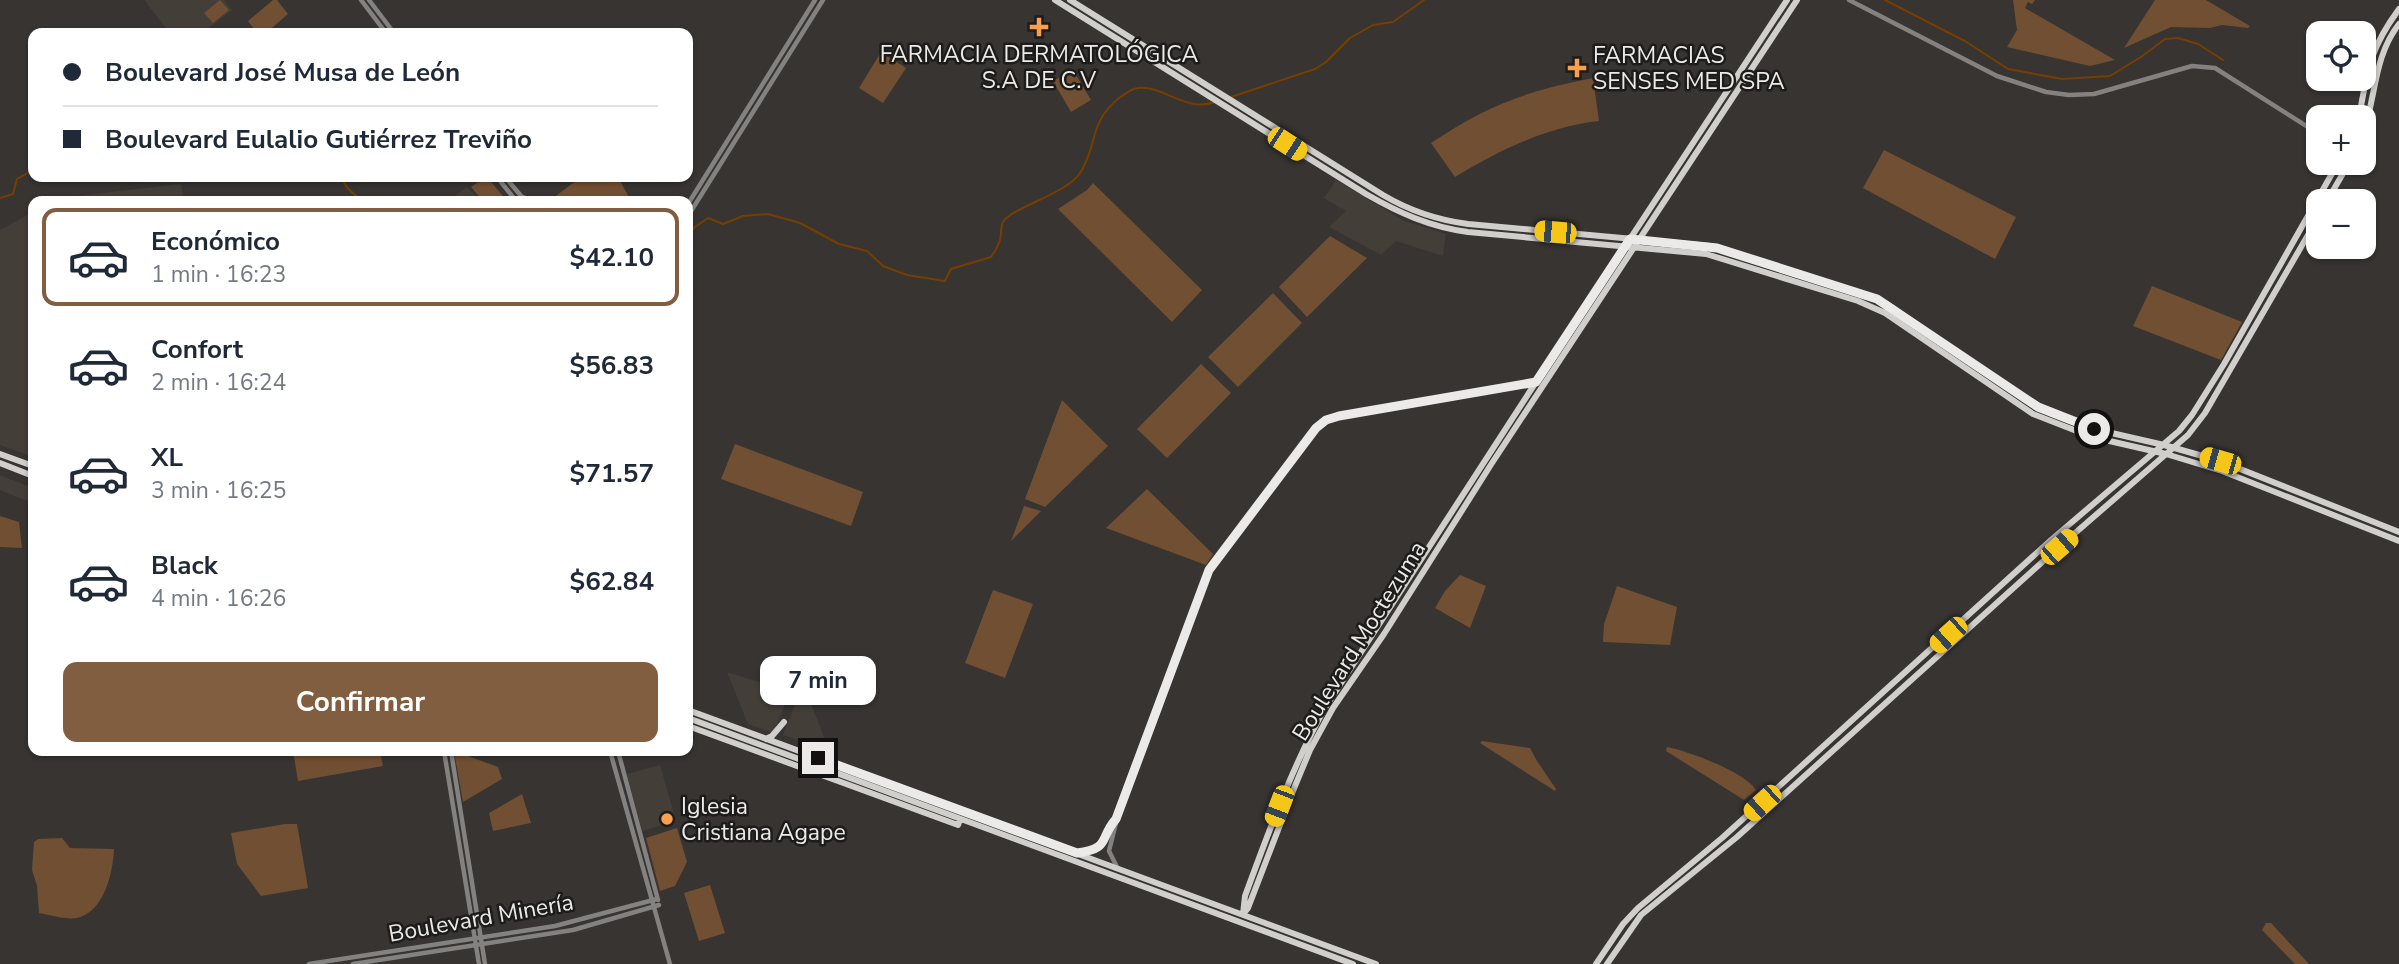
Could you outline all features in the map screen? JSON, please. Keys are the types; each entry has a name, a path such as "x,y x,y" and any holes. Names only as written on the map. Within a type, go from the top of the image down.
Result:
{"main road":[{"path":"1055,0 1366,194 1427,224 1468,232 1715,256 1869,305 1894,319 2033,414 2092,437 2166,454 2222,471 2397,540 2398,532 2239,468 2164,445 2094,429 2038,407 1877,299 1717,248 1468,224 1418,212 1383,195 1070,0"},
{"name":"Boulevard Moctezuma","path":"1243,914 1245,896 1271,826 1291,775 1315,726 1536,382 1787,0"},
{"name":"Boulevard Moctezuma","path":"1243,914 1252,900 1294,786 1333,708 1797,0"},
{"path":"2361,105 2373,50 2399,9"},
{"path":"2370,105 2378,66 2388,40 2399,24"},
{"path":"1596,964 1623,924 1638,908 1723,838 2051,540 2164,445 2192,415 2331,175"},
{"path":"1606,964 1641,915 1737,837 2199,422 2306,238"},
{"path":"2247,340 2250,324 2248,321"},
{"path":"0,454 28,464"},
{"path":"0,463 15,460"},
{"path":"15,460 26,473"},
{"path":"0,463 26,473"},
{"path":"2303,503 2306,495"},
{"path":"693,712 1243,914 1263,926 1353,964"},
{"path":"693,720 1212,910 1376,964"},
{"path":"766,738 772,736 784,722"},
{"path":"693,728 958,825 960,819"},
{"path":"780,743 782,749 792,756"},
{"path":"1252,900 1255,914 1263,926"},
{"path":"1212,910 1235,916 1243,914"}],"street":[{"path":"361,0 382,28"},
{"path":"369,0 390,28"},
{"path":"693,196 815,0"},
{"path":"693,208 823,0"},
{"path":"1849,0 1997,76 2046,92 2094,94 2192,66 2215,68 2306,126"},
{"path":"501,182 512,196"},
{"path":"509,182 521,196"},
{"path":"1117,867 1109,851 1116,819 1209,570 1316,428 1326,420 1339,416 1548,380"},
{"path":"445,756 478,937"},
{"path":"452,756 478,937 479,964"},
{"path":"611,756 654,899"},
{"path":"619,756 670,964"},
{"path":"1077,853 1093,851 1100,847 1116,819"},
{"name":"Boulevard Minería","path":"309,964 569,923 654,899"},
{"name":"Boulevard Minería","path":"353,964 573,930 656,908"},
{"path":"479,945 485,964"}],"shaded area":[{"path":"144,0 224,0 232,10 209,28 166,28"},
{"path":"220,0 229,10 213,23 204,13"},
{"path":"273,0 277,0 288,14 272,28 253,28 248,21"},
{"path":"2013,0 2035,0 2032,4 2028,2 2025,8 2115,60 2090,66 2007,47 2017,30"},
{"path":"2155,0 2206,0 2250,26 2171,27 2124,48"},
{"path":"881,52 906,68 883,103 859,88"},
{"path":"1073,70 1091,100 1071,112 1053,81"},
{"path":"1593,78 1599,121 1560,128 1524,141 1455,177 1431,143 1508,101 1547,88"},
{"path":"1884,150 2016,217 1995,259 1863,188"},
{"path":"1336,180 1404,221 1446,234 1443,256 1396,241 1381,255 1329,227 1346,211 1324,198"},
{"path":"478,182 491,182 503,196 479,196 471,187"},
{"path":"574,182 621,182 628,196 556,196"},
{"path":"1093,183 1202,290 1172,322 1058,209"},
{"path":"181,184 183,196 75,196"},
{"path":"467,187 475,196 455,196"},
{"path":"28,215 28,455 0,445 0,230"},
{"path":"1330,236 1367,258 1307,317 1279,287"},
{"path":"2152,286 2242,322 2221,360 2133,326"},
{"path":"1273,293 1302,323 1238,387 1208,357"},
{"path":"1201,364 1231,393 1167,458 1137,429"},
{"path":"1062,400 1108,446 1045,507 1025,499"},
{"path":"735,444 863,492 851,526 721,479"},
{"path":"0,475 28,486 28,499 27,501 0,490"},
{"path":"1147,489 1213,554 1206,565 1106,528"},
{"path":"1024,506 1041,511 1011,541"},
{"path":"0,516 19,522 22,548 0,547"},
{"path":"1460,575 1486,586 1470,628 1435,608 1445,591"},
{"path":"1617,586 1677,607 1670,645 1603,642 1604,624"},
{"path":"993,590 1033,604 1005,678 965,663"},
{"path":"727,672 790,692 773,733 748,724"},
{"path":"803,684 805,687 829,751 783,735"},
{"path":"1482,741 1530,748 1555,791 1480,743"},
{"path":"1667,747 1729,770 1756,790 1744,800 1666,751"},
{"path":"294,756 381,756 383,766 298,781"},
{"path":"455,756 468,756 498,767 502,779 463,802"},
{"path":"660,765 676,821 642,831 627,774"},
{"path":"522,794 531,823 493,831 489,813"},
{"path":"297,824 308,888 261,896 237,864 231,833"},
{"path":"677,828 687,862 675,886 660,891 646,838"},
{"path":"62,838 70,848 114,849 109,880 100,900 94,908 77,918 39,913 37,886 32,870 34,842 38,839"},
{"path":"710,885 725,933 699,941 684,893"},
{"path":"2266,923 2271,923 2309,964 2295,964 2262,930"}],"waterway":[{"path":"1231,97 1315,69 1350,38 1373,25 1393,22 1424,0"},
{"path":"1885,0 1965,41 2008,69 2062,79 2110,76 2165,39 2178,38 2198,44 2223,60"},
{"path":"693,229 708,218 723,224 743,216 768,214 800,223 839,244 867,251 883,266 907,275 945,281 951,269 991,257 999,243 1003,222 1008,217 1074,180 1086,163 1102,116 1119,98 1136,88 1148,88 1184,102 1215,102"},
{"path":"0,198 13,194 17,179 28,173"},
{"path":"344,182 357,196"}],"place":[{"name":"FARMACIA DERMATOLÓGICA S.A DE C.V","path":"1039,27"},
{"name":"FARMACIAS SENSES MED SPA","path":"1577,68"},
{"name":"Iglesia Cristiana Agape","path":"667,819"}],"route":[{"path":"818,758 1077,853 1096,849 1105,840 1116,819 1134,775 1213,562 1316,428 1326,420 1339,416 1536,382 1630,239 1717,248 1877,299 2038,407 2094,429"}]}
